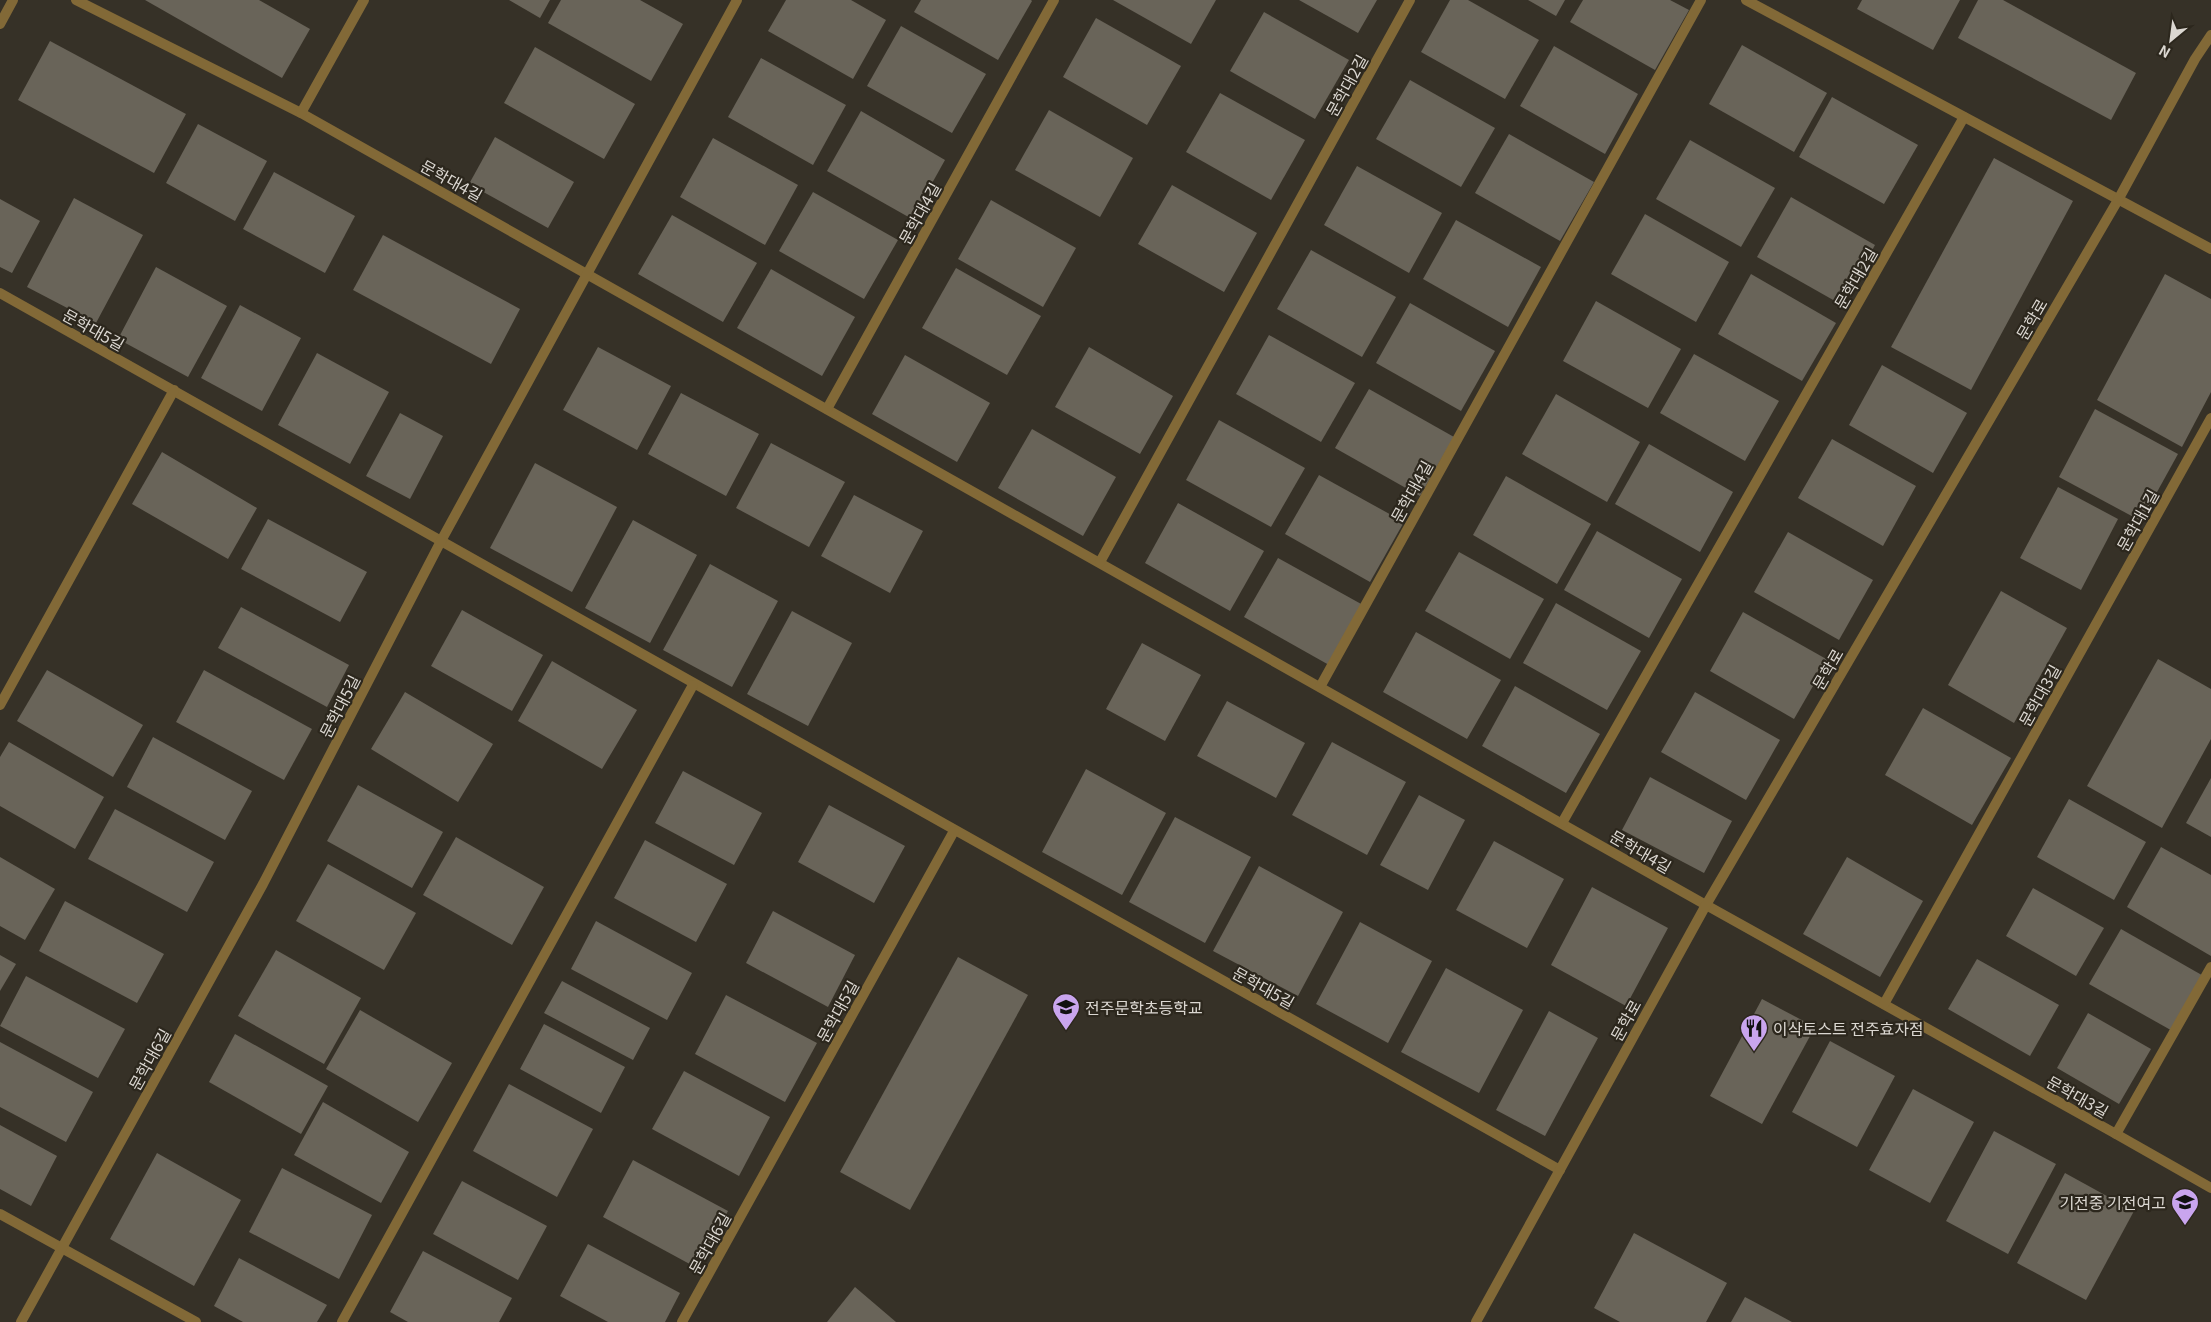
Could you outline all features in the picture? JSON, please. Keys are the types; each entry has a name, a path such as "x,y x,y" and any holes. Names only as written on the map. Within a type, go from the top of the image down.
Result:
{"street":[{"path":"0,24 13,0"},
{"name":"문학대4길","path":"76,0 301,113 1706,905"},
{"path":"301,113 364,0"},
{"path":"441,541 737,0"},
{"name":"문학대4길","path":"827,409 1054,0"},
{"name":"문학대2길","path":"1100,562 1410,0"},
{"name":"문학대4길","path":"1320,687 1701,0"},
{"path":"1746,0 2211,249"},
{"name":"문학로","path":"1476,1322 1706,905 2118,200 2195,59 2211,35"},
{"name":"문학대2길","path":"1562,823 1964,117"},
{"name":"문학대5길","path":"0,293 1560,1170"},
{"path":"0,705 174,390"},
{"name":"문학대1길","path":"2089,636 2211,418"},
{"name":"문학대5길","path":"263,884 441,541"},
{"name":"문학대3길","path":"1884,1004 2089,636"},
{"path":"342,1322 693,684"},
{"name":"문학대5길","path":"761,1179 954,831"},
{"name":"문학대6길","path":"21,1322 263,884"},
{"name":"문학대3길","path":"1706,905 2116,1134 2211,967"},
{"path":"2116,1134 2211,1188"},
{"name":"문학대6길","path":"682,1322 761,1179"},
{"path":"0,1214 196,1322"}],"building":[{"path":"145,0 259,0 310,29 282,78"},
{"path":"509,0 550,0 540,18"},
{"path":"561,0 640,0 683,24 651,81 548,23"},
{"path":"786,0 851,0 886,20 853,79 768,31"},
{"path":"921,0 1032,1 998,60 914,12"},
{"path":"1113,0 1216,0 1191,44"},
{"path":"1299,0 1377,0 1358,33"},
{"path":"1450,0 1468,0 1539,40 1505,99 1421,52"},
{"path":"1528,0 1565,0 1556,16"},
{"path":"1583,0 1670,0 1689,10 1655,70 1570,22"},
{"path":"1862,0 1960,0 1933,50 1857,9"},
{"path":"1978,0 2003,0 2136,73 2111,120 1958,38"},
{"path":"1264,12 1349,60 1315,119 1230,71"},
{"path":"1096,18 1181,66 1147,125 1063,77"},
{"path":"901,26 986,74 952,133 867,86"},
{"path":"50,41 186,114 154,173 18,100"},
{"path":"1742,45 1827,93 1794,152 1709,104"},
{"path":"1554,46 1638,94 1605,154 1520,106"},
{"path":"535,47 635,104 604,159 504,103"},
{"path":"761,58 846,105 813,165 728,117"},
{"path":"1410,80 1495,128 1461,187 1376,139"},
{"path":"1220,93 1305,140 1271,200 1186,152"},
{"path":"1832,97 1918,145 1884,204 1799,157"},
{"path":"1049,110 1133,158 1100,217 1015,170"},
{"path":"861,111 945,160 912,219 827,171"},
{"path":"198,124 267,161 235,221 166,183"},
{"path":"1509,134 1594,182 1560,241 1475,193"},
{"path":"495,137 574,182 548,228 469,184"},
{"path":"713,138 798,185 765,245 680,197"},
{"path":"1690,140 1775,188 1741,247 1656,199"},
{"path":"1994,158 2073,201 1971,390 1891,347"},
{"path":"1357,166 1442,213 1409,273 1324,225"},
{"path":"274,172 355,216 325,273 243,229"},
{"path":"1172,185 1257,233 1224,292 1138,244"},
{"path":"813,192 898,240 864,299 779,251"},
{"path":"1791,197 1875,245 1842,305 1757,257"},
{"path":"74,198 143,235 96,323 27,287"},
{"path":"0,199 40,221 12,273 0,267"},
{"path":"991,200 1076,248 1043,307 958,259"},
{"path":"1645,214 1729,262 1696,322 1611,274"},
{"path":"672,215 757,263 723,322 638,274"},
{"path":"1456,220 1541,267 1508,327 1423,279"},
{"path":"383,235 520,309 491,364 353,290"},
{"path":"1311,250 1396,297 1362,357 1277,309"},
{"path":"156,267 227,306 188,377 118,339"},
{"path":"956,268 1041,316 1007,375 922,328"},
{"path":"771,269 855,317 822,376 737,328"},
{"path":"1751,274 1836,323 1802,381 1718,334"},
{"path":"2165,274 2211,299 2211,392 2182,447 2097,400"},
{"path":"1596,301 1681,349 1648,408 1563,361"},
{"path":"1410,303 1495,351 1461,411 1376,363"},
{"path":"240,305 301,338 262,411 201,378"},
{"path":"1269,335 1355,383 1321,442 1236,394"},
{"path":"598,347 671,386 637,450 563,410"},
{"path":"1089,347 1173,396 1140,454 1055,407"},
{"path":"317,353 389,392 350,464 278,425"},
{"path":"1694,354 1779,401 1745,461 1660,413"},
{"path":"905,355 990,403 957,462 872,414"},
{"path":"1882,365 1967,413 1933,473 1849,425"},
{"path":"1369,389 1454,437 1420,496 1335,448"},
{"path":"681,393 759,434 726,496 648,454"},
{"path":"1556,394 1640,442 1607,502 1522,454"},
{"path":"2095,409 2178,454 2141,521 2059,477"},
{"path":"400,413 443,436 410,499 366,476"},
{"path":"1219,420 1305,468 1271,527 1186,480"},
{"path":"1032,429 1116,477 1083,536 998,488"},
{"path":"1832,439 1916,486 1883,546 1798,498"},
{"path":"771,443 845,482 809,547 736,508"},
{"path":"1649,444 1733,492 1700,552 1615,504"},
{"path":"162,452 257,508 228,559 132,504"},
{"path":"535,463 617,507 572,592 490,548"},
{"path":"1319,475 1404,522 1370,582 1285,534"},
{"path":"1506,476 1591,524 1557,584 1473,535"},
{"path":"2058,487 2118,519 2081,590 2020,558"},
{"path":"854,495 923,531 890,593 821,556"},
{"path":"1178,503 1264,551 1230,611 1145,563"},
{"path":"268,519 367,572 340,622 241,569"},
{"path":"633,520 697,555 650,643 585,608"},
{"path":"1597,531 1682,579 1649,638 1564,590"},
{"path":"1788,532 1873,580 1839,640 1754,592"},
{"path":"1459,552 1544,599 1510,659 1425,611"},
{"path":"1278,558 1363,605 1329,665 1244,617"},
{"path":"710,564 778,601 732,687 663,650"},
{"path":"2001,591 2067,628 2014,723 1948,685"},
{"path":"1556,603 1641,651 1607,710 1523,663"},
{"path":"241,607 349,665 327,707 218,648"},
{"path":"462,610 543,655 512,711 431,666"},
{"path":"792,611 852,643 808,726 747,694"},
{"path":"1743,612 1828,660 1794,719 1710,671"},
{"path":"1416,632 1501,680 1467,739 1383,692"},
{"path":"1142,643 1201,675 1165,741 1106,709"},
{"path":"2158,659 2211,689 2211,739 2162,828 2087,786"},
{"path":"552,661 637,710 602,769 518,721"},
{"path":"47,670 143,725 113,777 17,721"},
{"path":"204,670 312,729 284,780 176,722"},
{"path":"1515,686 1600,734 1566,793 1482,746"},
{"path":"405,692 493,744 458,802 371,749"},
{"path":"1695,692 1780,740 1746,800 1661,752"},
{"path":"1227,701 1305,743 1276,798 1197,756"},
{"path":"1923,708 2011,758 1972,825 1885,775"},
{"path":"153,737 252,791 225,840 127,787"},
{"path":"9,742 104,797 75,849 0,806 0,757"},
{"path":"1332,742 1406,782 1367,855 1292,815"},
{"path":"1086,769 1166,813 1122,895 1042,852"},
{"path":"683,771 762,813 734,865 655,823"},
{"path":"1650,777 1732,821 1704,873 1622,830"},
{"path":"2211,778 2211,837 2186,823"},
{"path":"358,785 443,832 412,888 327,841"},
{"path":"1419,795 1465,820 1428,890 1380,865"},
{"path":"2069,799 2146,842 2114,900 2037,857"},
{"path":"829,805 905,846 874,903 798,862"},
{"path":"115,809 214,862 187,912 88,859"},
{"path":"1175,817 1251,857 1205,943 1129,902"},
{"path":"456,837 544,887 512,945 423,895"},
{"path":"645,840 727,884 696,942 614,898"},
{"path":"1494,841 1564,879 1527,948 1456,910"},
{"path":"2161,847 2211,875 2211,956 2127,907"},
{"path":"0,857 55,889 25,940 0,926"},
{"path":"1847,857 1923,901 1880,977 1803,934"},
{"path":"328,864 416,913 384,970 296,921"},
{"path":"1259,866 1343,912 1298,996 1213,951"},
{"path":"1592,887 1668,928 1626,1006 1551,965"},
{"path":"2033,888 2104,928 2076,976 2006,936"},
{"path":"65,901 164,954 137,1003 39,951"},
{"path":"773,911 855,955 828,1007 746,963"},
{"path":"596,921 692,973 667,1020 571,969"},
{"path":"1360,922 1432,961 1388,1043 1316,1004"},
{"path":"2121,929 2207,978 2176,1033 2089,984"},
{"path":"276,950 361,998 324,1064 238,1016"},
{"path":"0,955 16,964 0,991"},
{"path":"958,957 1028,995 910,1210 840,1172"},
{"path":"1977,959 2059,1005 2030,1056 1948,1009"},
{"path":"1446,968 1523,1010 1479,1093 1401,1052"},
{"path":"26,976 125,1029 98,1078 0,1026"},
{"path":"562,981 650,1028 633,1060 544,1013"},
{"path":"726,995 817,1043 785,1102 695,1054"},
{"path":"1762,999 1815,1027 1762,1124 1710,1096"},
{"path":"360,1010 452,1063 418,1122 326,1069"},
{"path":"1549,1011 1598,1038 1545,1136 1496,1110"},
{"path":"2088,1013 2151,1049 2119,1104 2057,1068"},
{"path":"544,1024 625,1067 601,1113 520,1069"},
{"path":"235,1034 328,1086 301,1134 209,1082"},
{"path":"1830,1041 1895,1076 1857,1147 1792,1112"},
{"path":"0,1042 93,1092 66,1142 0,1107"},
{"path":"684,1071 770,1117 739,1176 652,1129"},
{"path":"509,1084 593,1129 557,1197 473,1151"},
{"path":"1913,1089 1974,1122 1930,1203 1869,1170"},
{"path":"323,1102 409,1152 381,1203 294,1155"},
{"path":"0,1125 57,1156 31,1206 0,1189"},
{"path":"1994,1131 2056,1164 2008,1254 1946,1221"},
{"path":"157,1153 241,1200 194,1286 110,1239"},
{"path":"633,1160 728,1211 697,1268 603,1217"},
{"path":"282,1168 372,1215 339,1279 249,1232"},
{"path":"2065,1173 2134,1211 2086,1300 2017,1263"},
{"path":"462,1181 547,1226 518,1280 433,1234"},
{"path":"1634,1233 1727,1283 1706,1322 1620,1322 1594,1308"},
{"path":"588,1244 680,1293 665,1322 608,1322 560,1296"},
{"path":"423,1251 512,1298 499,1322 408,1322 390,1312"},
{"path":"239,1258 327,1305 317,1322 243,1322 214,1306"},
{"path":"855,1287 896,1322 827,1322"},
{"path":"1745,1297 1792,1322 1731,1322"}],"place":[{"name":"전주문학초등학교","path":"1066,1031"},
{"name":"이삭토스트 전주효자점","path":"1754,1052"},
{"name":"기전중 기전여고","path":"2185,1226"}]}
